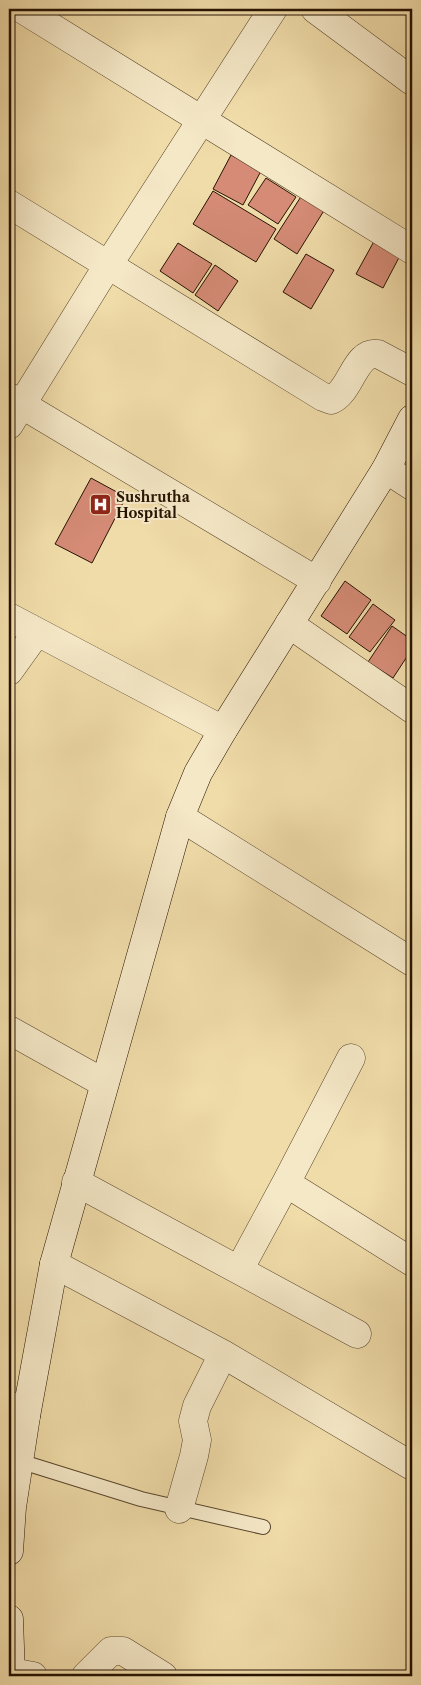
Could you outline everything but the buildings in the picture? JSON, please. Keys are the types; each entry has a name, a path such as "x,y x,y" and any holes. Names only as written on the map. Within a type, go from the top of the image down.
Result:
{"street":[{"path":"22,9 412,250"},
{"path":"273,9 108,266 13,409 317,581"},
{"path":"315,9 412,80"},
{"path":"9,204 323,397 331,400 340,396 363,358 371,353 378,354 412,372"},
{"path":"9,1551 12,1507 19,1461 17,1410 76,1182 180,816 198,773 223,730 386,469 412,419"},
{"path":"386,469 412,486"},
{"path":"9,617 223,730"},
{"path":"289,624 412,709"},
{"path":"9,671 37,632"},
{"path":"180,816 412,962"},
{"path":"9,1030 104,1083"},
{"path":"239,1270 351,1058"},
{"path":"76,1182 357,1334"},
{"path":"286,1183 412,1262"},
{"path":"54,1264 223,1354 412,1466"},
{"path":"179,1508 197,1440 193,1421 197,1406 223,1354"},
{"path":"9,1619 19,1675"},
{"path":"86,1676 111,1651 123,1651 163,1676"}],"lane":[{"path":"19,1461 141,1499 263,1527"}],"place":[{"name":"Sushrutha Hospital","path":"100,505"}]}
